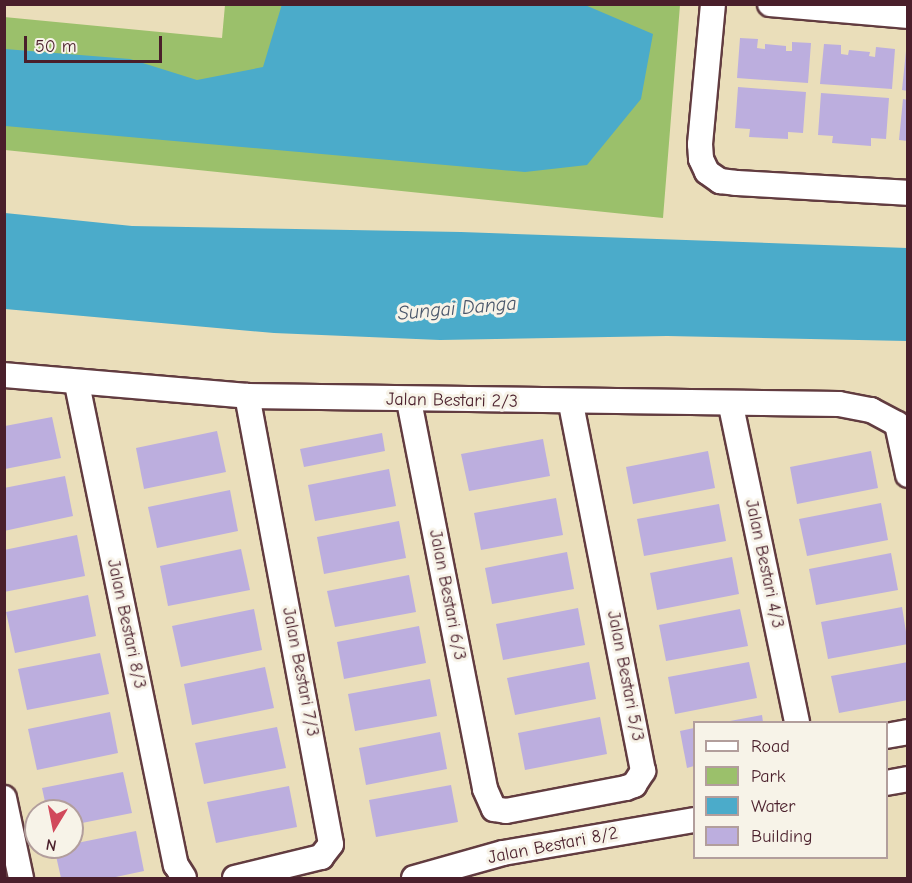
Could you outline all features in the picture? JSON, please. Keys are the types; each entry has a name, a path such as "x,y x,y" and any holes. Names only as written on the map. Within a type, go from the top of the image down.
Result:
{"street":[{"path":"713,4 700,144 701,159 707,172 720,181 908,193"},
{"path":"770,4 908,16"},
{"name":"Jalan Bestari 2/3","path":"4,375 76,384 247,396 731,406 839,405 871,410 897,424 908,475"},
{"name":"Jalan Bestari 8/3","path":"76,384 180,872"},
{"name":"Jalan Bestari 7/3","path":"235,879 321,857 331,844 247,396"},
{"name":"Jalan Bestari 6/3","path":"409,401 485,789"},
{"name":"Jalan Bestari 5/3","path":"485,789 494,808 518,811 626,788 634,785 643,771 571,403"},
{"name":"Jalan Bestari 4/3","path":"731,406 797,721"},
{"path":"888,736 908,732"},
{"path":"888,783 908,779"},
{"path":"4,798 21,879"},
{"name":"Jalan Bestari 8/2","path":"414,879 503,853 693,820"}],"green space":[{"path":"225,5 680,5 663,218 5,150 4,17 222,38"}],"water":[{"path":"282,4 585,5 653,34 641,99 587,165 525,172 5,126 5,49 130,59 197,80 263,67"},
{"name":"Sungai Danga","path":"5,213 132,226 461,232 907,248 907,341 667,336 440,340 274,333 5,309"}],"building":[{"path":"740,38 758,39 757,48 765,49 765,44 786,46 786,51 792,51 792,42 811,43 808,83 737,78"},
{"path":"824,44 841,45 841,54 848,55 849,50 870,52 869,56 875,57 876,47 895,49 892,89 820,84"},
{"path":"906,51 908,51 908,91 902,90"},
{"path":"738,87 806,92 803,133 788,132 788,139 749,137 750,129 735,128"},
{"path":"821,93 889,98 886,139 871,138 871,146 832,143 833,136 818,135"},
{"path":"903,99 908,100 908,141 899,140"},
{"path":"52,417 61,458 5,469 5,426"},
{"path":"217,431 226,472 144,489 136,448"},
{"path":"382,433 385,451 304,467 300,449"},
{"path":"543,439 550,476 469,491 461,454"},
{"path":"708,451 715,488 633,504 626,467"},
{"path":"871,451 878,488 797,504 790,467"},
{"path":"389,469 396,506 315,521 308,485"},
{"path":"65,476 73,516 4,531 4,488"},
{"path":"230,490 238,531 157,548 148,507"},
{"path":"556,498 563,535 481,550 474,513"},
{"path":"881,503 888,540 807,556 799,519"},
{"path":"719,504 726,541 644,556 637,519"},
{"path":"399,521 406,558 324,574 317,537"},
{"path":"77,535 85,576 4,592 4,550"},
{"path":"241,549 250,590 168,606 160,566"},
{"path":"567,552 574,589 492,604 485,568"},
{"path":"891,553 898,590 816,605 809,569"},
{"path":"732,557 739,594 657,610 650,573"},
{"path":"409,575 416,612 335,627 327,591"},
{"path":"88,595 96,636 15,653 6,612"},
{"path":"902,607 908,644 828,659 821,622"},
{"path":"578,608 585,645 503,660 496,624"},
{"path":"254,609 262,650 181,667 172,626"},
{"path":"740,609 748,646 666,661 659,625"},
{"path":"419,626 426,663 344,679 337,642"},
{"path":"100,653 109,694 27,710 18,669"},
{"path":"589,662 596,699 515,715 507,678"},
{"path":"749,662 757,698 675,714 668,677"},
{"path":"908,662 908,700 839,713 831,676"},
{"path":"265,667 274,708 192,725 184,684"},
{"path":"430,679 437,716 355,731 348,694"},
{"path":"110,712 118,753 37,770 28,729"},
{"path":"762,715 763,721 730,721"},
{"path":"600,717 607,754 525,770 518,733"},
{"path":"277,727 286,768 204,784 195,743"},
{"path":"693,728 693,766 687,768 680,731"},
{"path":"440,732 447,769 366,785 359,748"},
{"path":"123,772 132,813 84,823 84,799 44,799 42,788"},
{"path":"451,785 458,822 376,837 369,800"},
{"path":"289,786 297,827 216,843 207,802"},
{"path":"136,831 144,871 111,878 61,878 57,859 84,859 84,842"}]}
